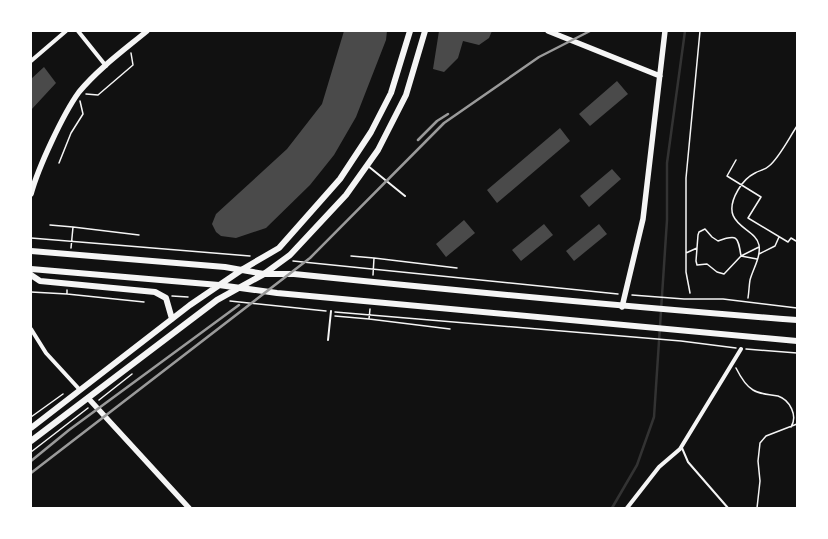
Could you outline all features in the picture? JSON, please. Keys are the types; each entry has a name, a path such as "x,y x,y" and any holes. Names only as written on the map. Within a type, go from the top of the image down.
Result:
{"main road":[{"path":"31,428 172,319 219,285 278,248 315,209 354,160 371,132 391,93 410,31"},
{"path":"31,442 217,300 264,274 285,260 346,195 368,166 406,95 425,31"},
{"path":"31,251 243,269 264,274 294,274 622,306 797,320"},
{"path":"31,269 219,285 277,293 797,341"},
{"path":"31,275 40,281 155,292 166,298 172,319"}],"street":[{"path":"31,61 66,31"},
{"path":"78,31 106,66"},
{"path":"31,194 34,182 52,143 79,93 106,66 147,31"},
{"path":"548,31 660,76"},
{"path":"622,306 643,219 664,31"},
{"path":"31,329 46,353 80,390"},
{"path":"627,508 659,466 681,447 740,349"},
{"path":"88,398 189,508"}],"lane":[{"path":"368,166 405,196"},
{"path":"328,340 331,311"},
{"path":"681,447 688,462 728,508"}],"path":[{"path":"690,293 686,272 686,167 700,31"},
{"path":"59,163 71,133 83,114 79,93 98,95 133,65 130,45"},
{"path":"748,298 750,282 759,254 759,247 756,238 739,225 733,214 732,203 742,185 754,173 771,165 797,126"},
{"path":"736,160 727,176 761,197 748,218 788,242 791,238 796,241 797,240"},
{"path":"50,225 139,235"},
{"path":"71,249 73,227"},
{"path":"741,256 738,240 735,237 732,236 718,241 715,240 705,229 699,232 697,265 707,264 721,274 728,272 741,256 759,247"},
{"path":"759,254 775,246 779,237"},
{"path":"31,238 263,257"},
{"path":"686,253 697,248"},
{"path":"351,256 374,258"},
{"path":"741,256 757,260"},
{"path":"285,260 624,295 684,299 723,299 797,308"},
{"path":"67,287 67,294"},
{"path":"31,292 144,302"},
{"path":"234,297 227,301 681,341"},
{"path":"344,317 369,319"},
{"path":"736,356 736,366 746,384 753,390 762,394 777,396 784,399 790,407 793,418 794,423 791,428"},
{"path":"31,452 136,370"},
{"path":"757,508 760,481 758,461 760,443 766,436 791,428 797,424"}],"building":[{"path":"344,31 387,31 386,40 356,117 334,155 310,185 266,228 236,238 221,236 216,232 212,224 216,214 287,149 322,104"},
{"path":"439,31 492,31 489,38 479,45 463,41 458,58 444,72 433,69"},
{"path":"44,67 56,83 31,110 31,79"},
{"path":"617,81 628,94 590,126 579,114"},
{"path":"560,128 570,141 497,203 487,190"},
{"path":"612,169 621,179 589,207 580,196"},
{"path":"464,220 475,233 446,257 436,244"},
{"path":"544,224 553,235 521,261 512,250"},
{"path":"599,224 607,234 574,261 566,251"}],"waterway":[{"path":"612,508 637,465 654,417 667,220 667,163 685,31"}],"railway":[{"path":"31,473 310,258 444,123 539,57 590,31"},
{"path":"418,140 437,121 448,114"},
{"path":"31,461 69,430 239,305"}]}
